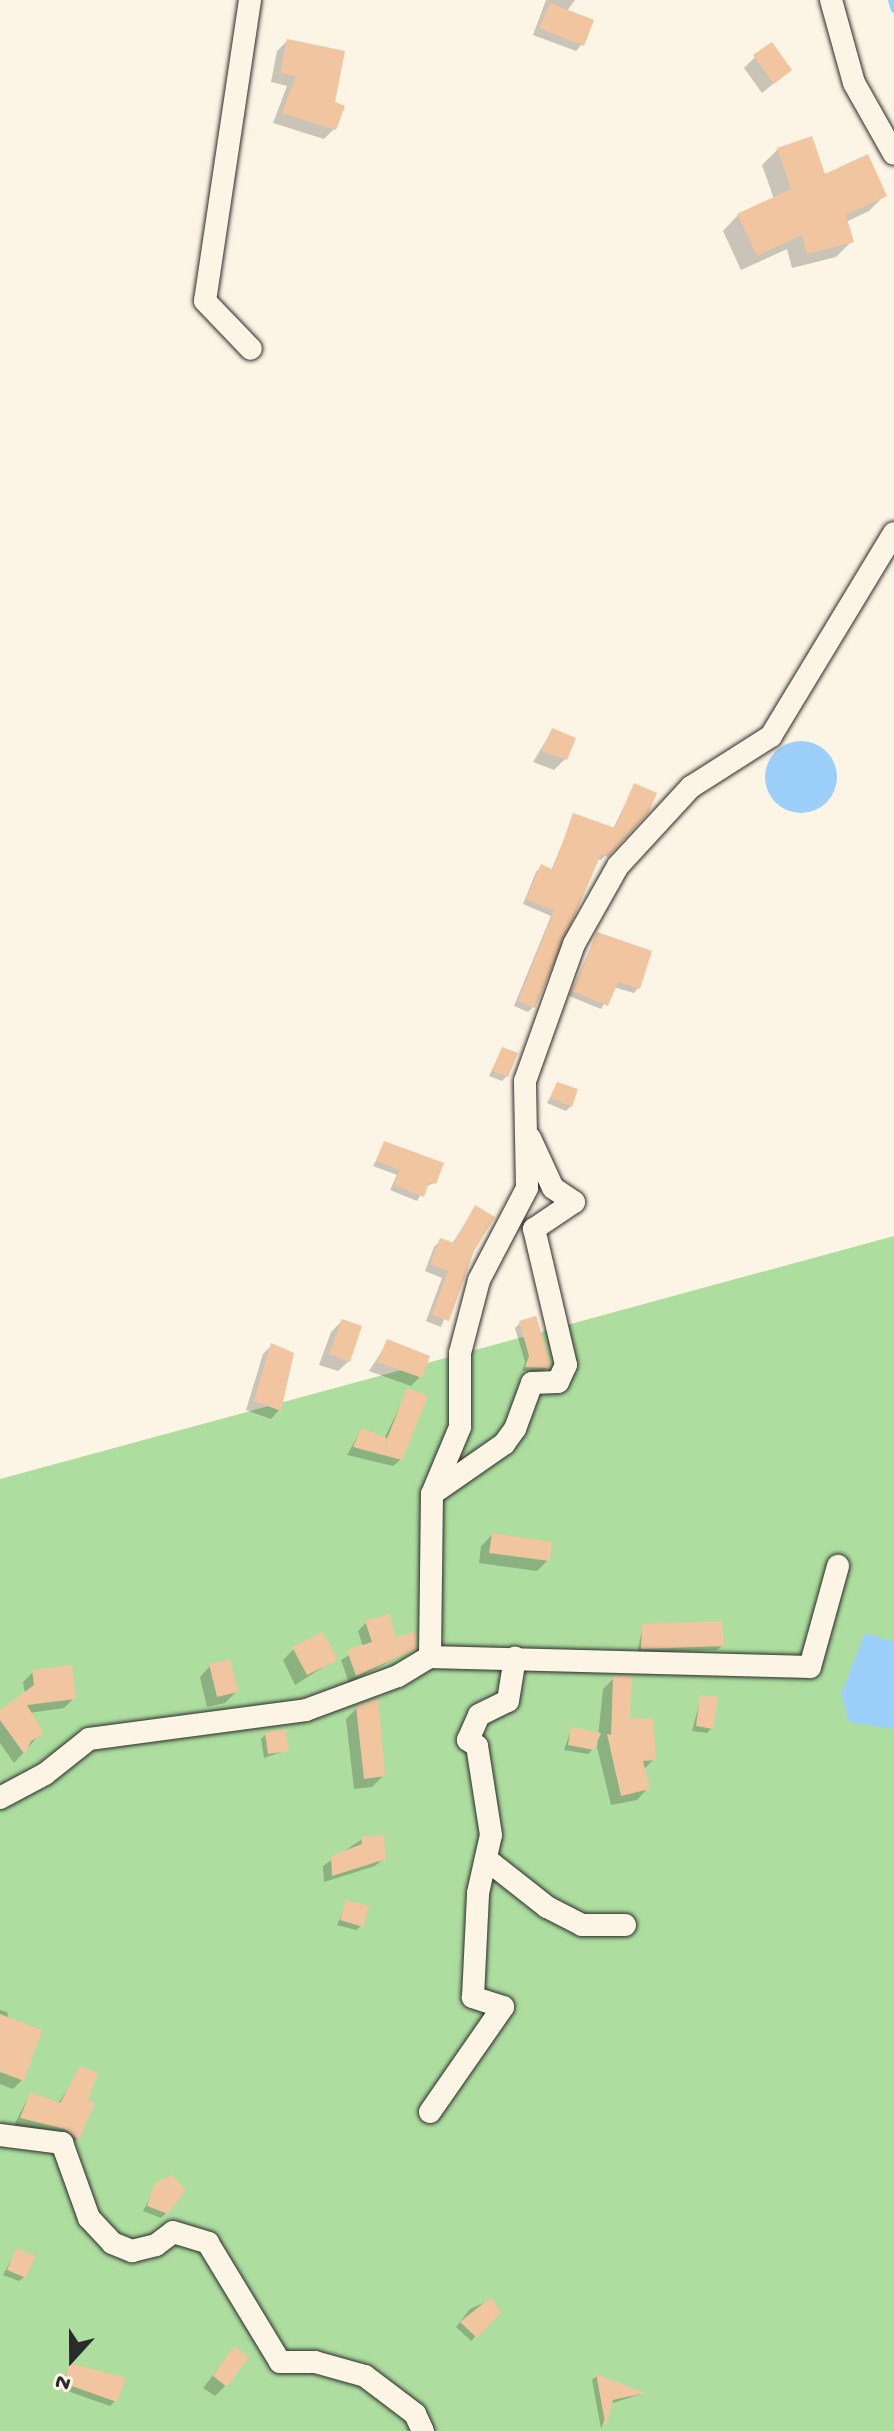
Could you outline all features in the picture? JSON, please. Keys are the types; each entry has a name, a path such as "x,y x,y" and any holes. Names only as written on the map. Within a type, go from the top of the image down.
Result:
{"street":[{"path":"250,0 205,301 251,349"},
{"path":"831,0 854,83 894,154"},
{"path":"430,1657 432,1494 460,1427 460,1353 479,1280 527,1188 525,1081 574,944 618,866 691,787 771,736 894,533"},
{"path":"432,1494 475,1469 504,1444 515,1429 532,1383 558,1382 566,1365 534,1229 574,1202 553,1188 526,1130"},
{"path":"0,1798 45,1774 89,1739 306,1710 398,1676 430,1657 810,1667 838,1566"},
{"path":"430,2112 503,2007 473,1997 478,1893 491,1835 477,1746 468,1740 479,1715 508,1701 515,1658"},
{"path":"486,1859 547,1907 582,1925 625,1925"},
{"path":"0,2135 62,2143 89,2218 112,2243 132,2251 156,2245 173,2232 208,2243 280,2362 315,2362 365,2376 415,2414 423,2431"}],"green space":[{"path":"894,1236 894,2431 0,2431 0,1479"}],"water":[{"path":"801,741 821,747 831,757 837,777 831,797 821,807 801,813 781,807 771,797 765,777 771,757 781,747"},
{"path":"865,1633 894,1642 894,1729 849,1722 841,1694"}],"building":[{"path":"550,3 594,20 584,46 539,28"},
{"path":"287,39 345,51 335,102 345,106 336,130 282,113 296,76 280,73"},
{"path":"772,42 792,70 774,84 753,55"},
{"path":"812,136 825,174 868,154 887,196 846,215 854,242 807,254 802,235 757,256 737,214 791,189 777,148"},
{"path":"552,728 576,738 567,760 542,751"},
{"path":"634,783 657,793 649,812 608,857 601,854 535,1008 518,1001 554,911 526,899 541,864 553,870 573,813 615,828"},
{"path":"597,932 652,951 640,989 618,982 608,1006 572,991"},
{"path":"502,1047 518,1053 508,1077 492,1071"},
{"path":"557,1082 578,1089 572,1107 550,1098"},
{"path":"384,1141 444,1163 436,1184 429,1182 424,1197 394,1185 400,1170 376,1161"},
{"path":"475,1205 495,1217 474,1251 449,1321 432,1315 448,1271 430,1264 440,1238 454,1243"},
{"path":"536,1316 551,1364 549,1368 525,1367 529,1356 519,1321"},
{"path":"342,1319 362,1326 350,1362 329,1354"},
{"path":"387,1339 430,1356 422,1378 377,1362"},
{"path":"271,1343 294,1353 281,1411 254,1401"},
{"path":"407,1388 428,1396 402,1460 353,1447 361,1428 387,1438 385,1444"},
{"path":"492,1533 552,1542 550,1561 489,1553"},
{"path":"389,1614 396,1638 416,1631 416,1649 356,1676 347,1650 372,1642 365,1621"},
{"path":"722,1621 724,1646 641,1649 642,1624"},
{"path":"323,1632 338,1660 307,1675 292,1647"},
{"path":"230,1659 238,1692 217,1697 209,1664"},
{"path":"72,1665 76,1699 27,1705 44,1734 31,1741 25,1755 0,1720 0,1710 34,1685 32,1670"},
{"path":"613,1676 632,1676 630,1719 653,1718 656,1760 643,1761 650,1789 621,1796 607,1734 611,1735"},
{"path":"700,1695 718,1697 713,1729 696,1726"},
{"path":"378,1698 385,1776 364,1779 356,1707"},
{"path":"571,1727 601,1733 594,1750 568,1745"},
{"path":"285,1729 289,1751 268,1754 265,1733"},
{"path":"384,1835 386,1859 332,1876 331,1856 362,1844 361,1837"},
{"path":"346,1900 369,1906 363,1927 340,1920"},
{"path":"0,2014 42,2030 24,2081 0,2072"},
{"path":"80,2066 98,2073 88,2100 95,2102 79,2140 65,2129 20,2118 30,2092 60,2103"},
{"path":"172,2175 186,2190 168,2214 147,2206 155,2183"},
{"path":"16,2248 35,2256 26,2278 7,2270"},
{"path":"491,2297 501,2313 477,2338 460,2322"},
{"path":"234,2346 249,2357 227,2387 213,2376"},
{"path":"70,2363 126,2378 117,2402 63,2383"},
{"path":"596,2374 645,2393 613,2400 606,2427"}],"waterway":[{"path":"891,0 894,9"}]}
